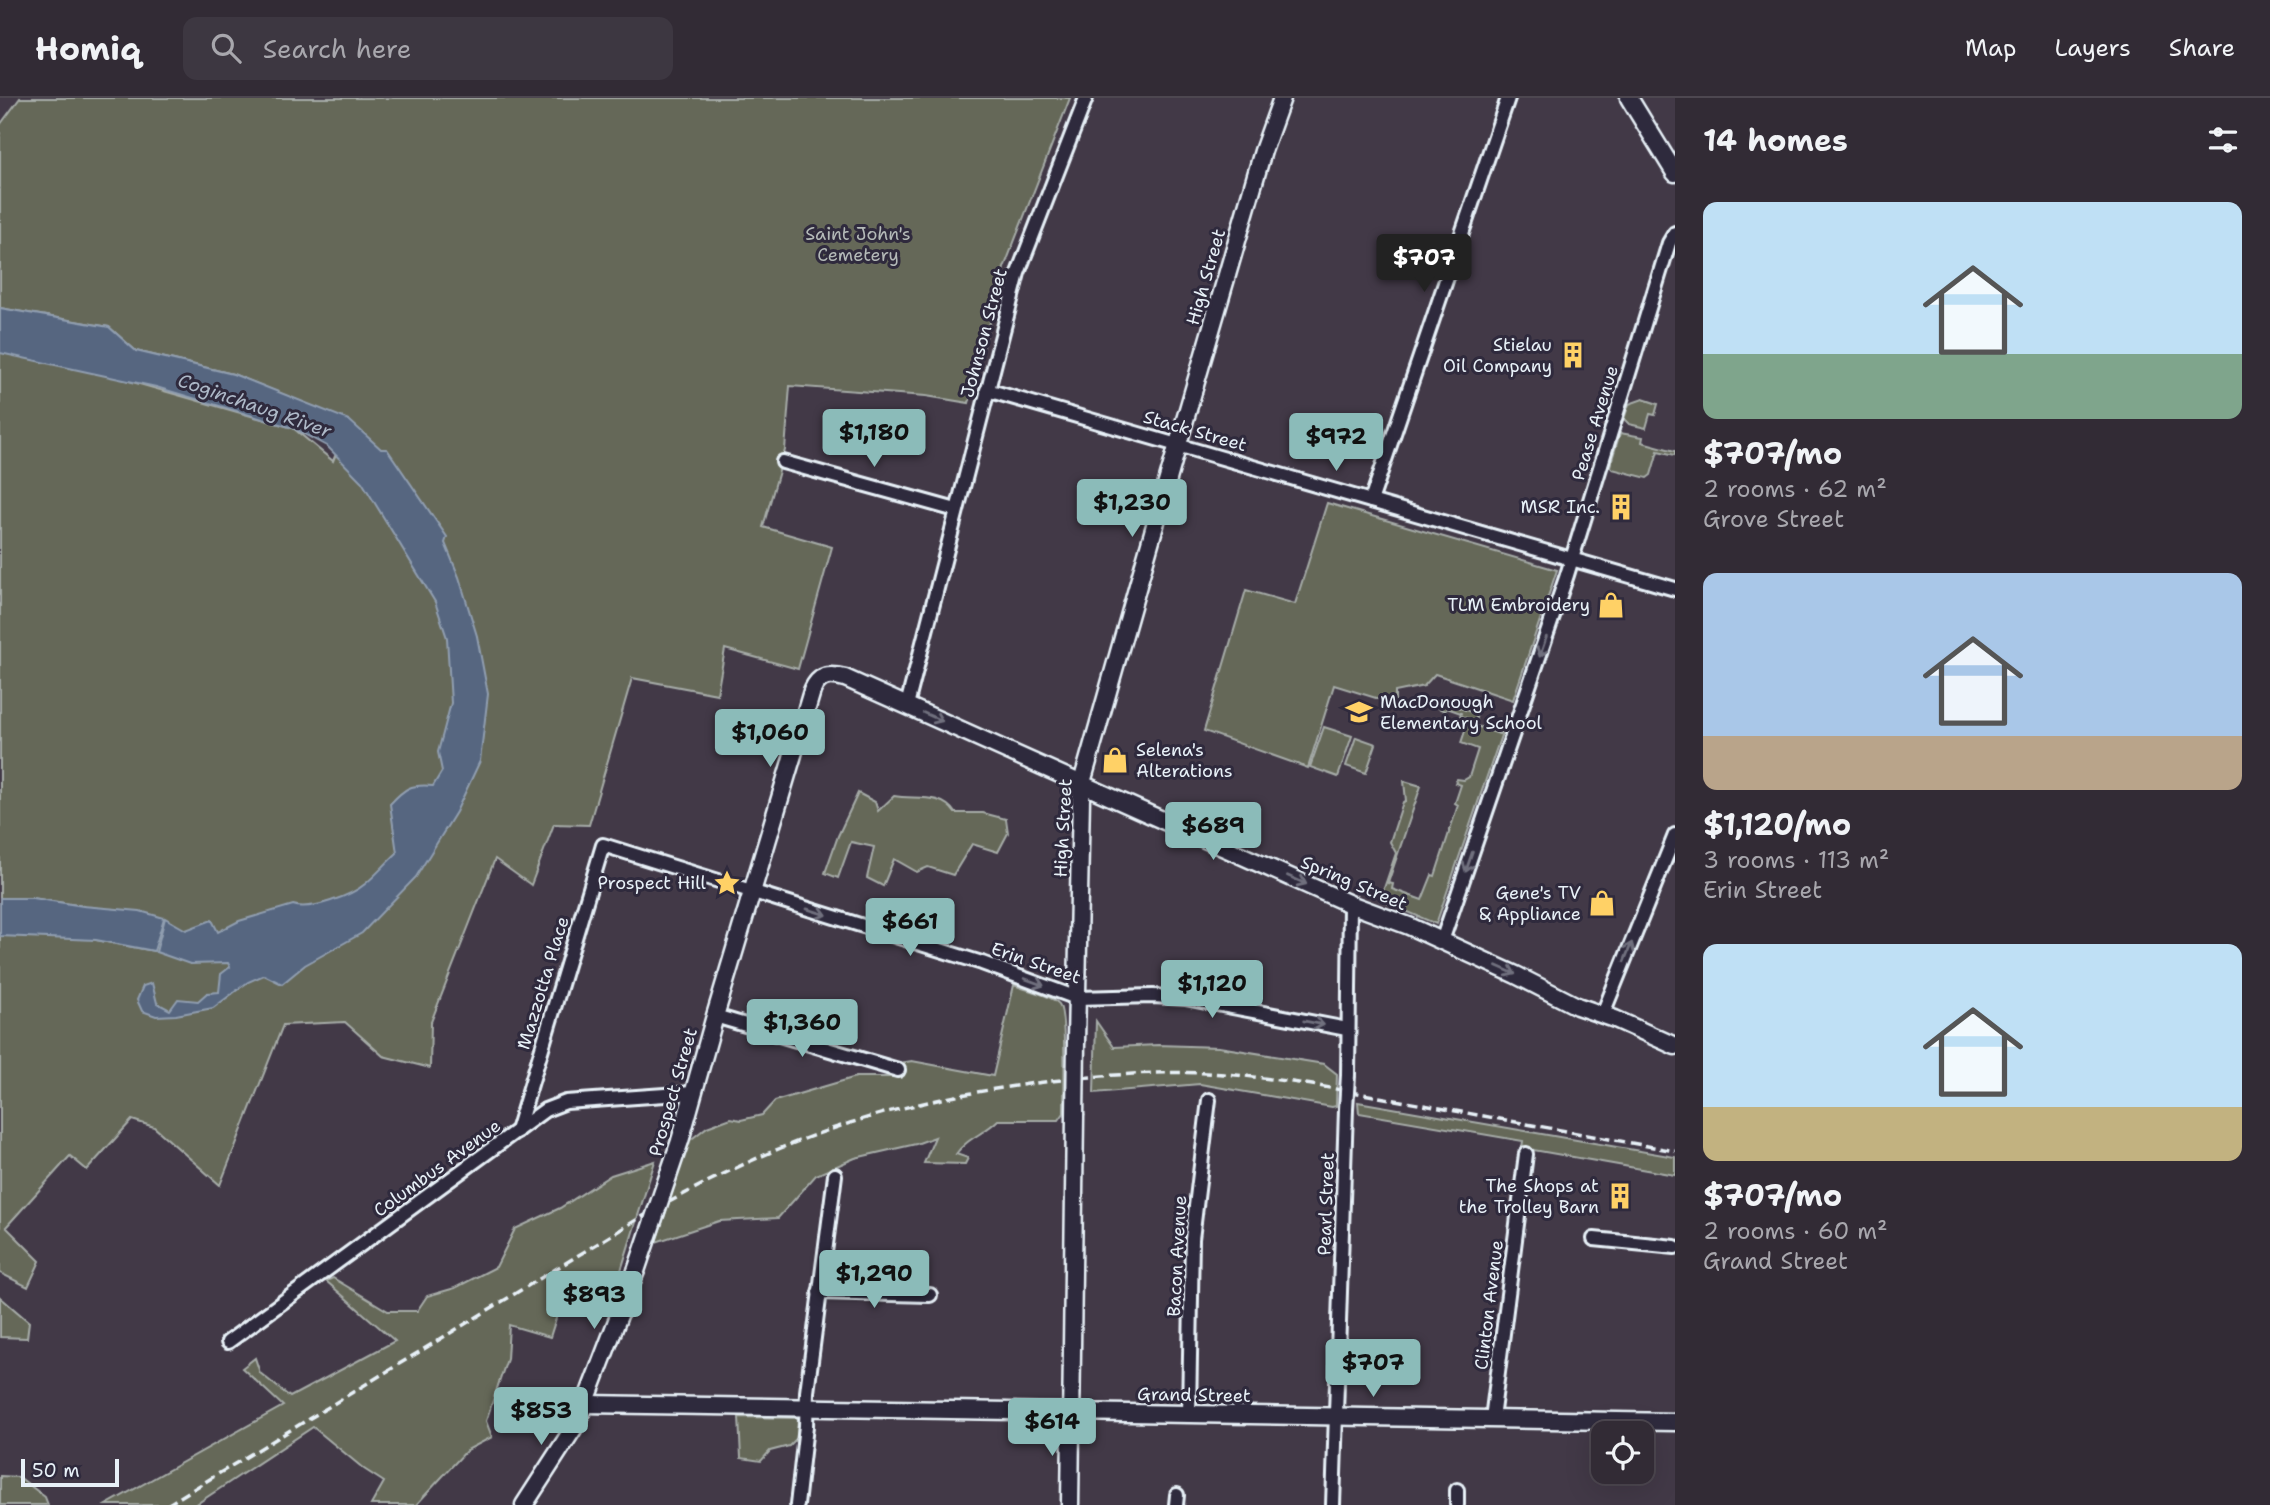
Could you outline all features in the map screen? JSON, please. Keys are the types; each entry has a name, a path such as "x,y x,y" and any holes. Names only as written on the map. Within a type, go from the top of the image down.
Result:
{"street":[{"name":"Johnson Street","path":"907,705 1018,273 1086,98"},
{"name":"High Street","path":"1070,1505 1076,1042 1083,784 1177,445 1264,150 1282,98"},
{"path":"1371,501 1508,98"},
{"path":"1629,98 1675,173"},
{"name":"Pease Avenue","path":"1442,941 1567,575 1669,243 1675,233"},
{"name":"Stack Street","path":"987,390 1675,589"},
{"path":"783,462 956,509"},
{"name":"Spring Street","path":"825,676 845,678 1350,904 1442,941 1577,1006 1675,1046"},
{"name":"Prospect Street","path":"524,1505 562,1448 585,1404 636,1271 681,1141 715,1016 812,691 816,683 825,676"},
{"path":"1602,1016 1675,835"},
{"name":"Erin Street","path":"603,845 982,962 1077,998 1185,998 1347,1029"},
{"name":"Mazzotta Place","path":"517,1131 603,845"},
{"name":"Pearl Street","path":"1333,1505 1348,1075 1350,904"},
{"path":"715,1016 898,1070"},
{"name":"Columbus Avenue","path":"228,1342 545,1110 566,1102 693,1093"},
{"name":"Bacon Avenue","path":"1189,1414 1192,1239 1209,1100"},
{"name":"Clinton Avenue","path":"1492,1419 1526,1154"},
{"path":"797,1505 819,1292 835,1175"},
{"path":"1594,1239 1675,1247"},
{"path":"819,1292 930,1295"},
{"name":"Grand Street","path":"585,1404 1675,1422"},
{"path":"1457,1490 1457,1505"}],"green space":[{"name":"Saint John's Cemetery","path":"20,98 1070,98 1004,268 969,403 926,396 790,386 785,450 763,527 832,547 798,669 725,649 717,694 632,678 589,825 554,824 531,885 495,859 431,1022 430,1068 383,1056 345,1022 283,1025 220,1185 154,1127 132,1120 87,1170 70,1156 6,1227 40,1261 28,1287 0,1273 0,344 293,428 333,461 349,421 233,374 136,351 109,327 0,308 0,125","holes":["32,898 83,906 154,951 96,940"]},
{"path":"1643,399 1658,404 1655,415 1650,414 1646,428 1629,424 1624,419 1629,404"},
{"path":"1620,433 1643,437 1642,442 1675,451 1675,455 1658,451 1651,475 1647,478 1612,469 1610,466"},
{"name":"MacDonough Elementary School","path":"1327,503 1557,570 1513,700 1435,674 1424,686 1395,692 1395,704 1334,685 1308,768 1204,731 1246,590 1295,604"},
{"path":"1440,701 1477,714 1474,725 1499,734 1505,724 1436,924 1380,900 1396,853 1390,842 1403,802 1406,801 1404,781 1421,786 1388,883 1393,884 1392,889 1422,900 1432,875 1435,876 1458,805 1455,803 1461,785 1455,783 1457,779 1464,780 1469,777 1478,749 1461,743 1469,719 1460,716 1461,713 1436,707"},
{"path":"1324,727 1352,736 1338,777 1310,767"},
{"path":"1356,737 1376,744 1366,773 1346,766"},
{"path":"858,793 875,802 878,811 894,796 935,799 949,806 955,813 983,813 1006,819 1008,833 998,852 972,844 953,875 928,867 917,872 894,859 883,886 867,878 874,847 851,842 838,878 825,873"},
{"path":"1014,985 1051,998 1059,1004 1062,1011 1064,1113 1059,1120 998,1120 965,1144 956,1154 968,1158 965,1164 924,1163 935,1137 855,1158 816,1175 778,1218 719,1221 656,1242 689,1141 707,1127 731,1118 741,1120 762,1115 775,1101 856,1077 894,1077 900,1063 912,1061 993,1076"},
{"path":"1096,1021 1114,1047 1219,1047 1324,1064 1337,1074 1336,1106 1200,1084 1094,1093"},
{"path":"1358,1102 1675,1157 1675,1175 1522,1148 1523,1141 1359,1113"},
{"path":"655,1161 618,1280 611,1270 567,1284 550,1337 509,1325 507,1359 486,1421 492,1437 467,1450 416,1505 371,1505 384,1482 313,1427 195,1505 106,1505 283,1406 242,1368 255,1358 260,1373 290,1397 395,1341 326,1281 333,1278 388,1311 417,1311 427,1296 455,1288 496,1267 515,1229 560,1208 611,1175"},
{"path":"0,1297 29,1322 27,1338 0,1337"},
{"path":"739,1417 798,1418 797,1438 789,1446 770,1451 761,1461 741,1458"},
{"path":"0,1476 19,1477 45,1497 48,1505 0,1505"}],"water":[{"name":"Coginchaug River","path":"0,308 109,327 136,351 233,374 349,420 381,449 387,449 447,537 445,543 459,577 477,636 488,694 480,761 456,812 416,877 362,933 305,965 282,984 264,975 248,982 213,1008 176,1015 156,1016 142,1011 137,1000 143,986 152,983 157,1003 170,1010 178,999 198,1001 207,993 219,992 221,974 230,967 228,963 190,964 156,952 165,918 186,930 212,920 218,932 239,921 293,905 309,906 330,901 365,884 397,853 390,804 408,788 433,786 442,771 438,752 451,703 447,638 435,602 362,482 327,446 293,428 156,387 0,353"},
{"path":"0,898 33,898 140,911 164,918 154,951 96,940 0,936"}],"railway":[{"path":"167,1505 638,1219 691,1190 820,1133 899,1109 979,1092 1061,1080 1163,1073 1224,1074 1330,1088 1675,1151"}],"place":[{"name":"Stielau Oil Company","path":"1573,355"},
{"name":"MSR Inc.","path":"1621,507"},
{"name":"TLM Embroidery","path":"1611,605"},
{"name":"MacDonough Elementary School","path":"1359,712"},
{"name":"Selena's Alterations","path":"1115,760"},
{"name":"Prospect Hill","path":"727,883"},
{"name":"Gene's TV & Appliance","path":"1602,903"},
{"name":"The Shops at the Trolley Barn","path":"1620,1196"}]}
